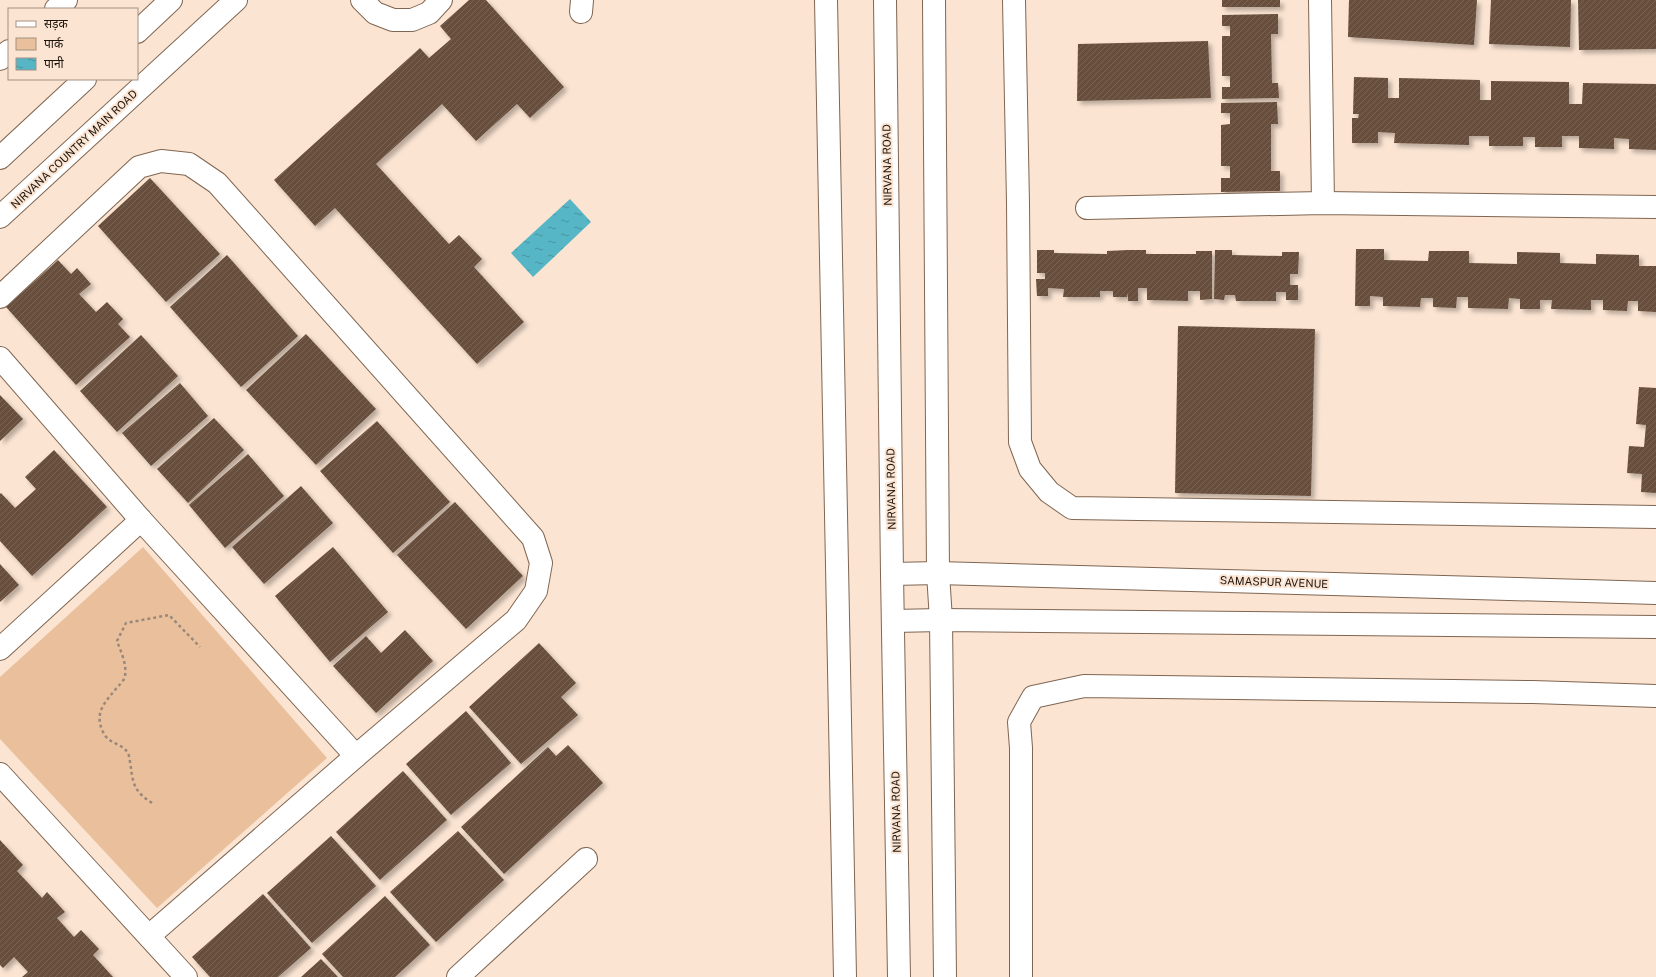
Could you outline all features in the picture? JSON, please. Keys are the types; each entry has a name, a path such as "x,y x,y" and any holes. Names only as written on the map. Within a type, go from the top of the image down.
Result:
{"street":[{"path":"57,8 66,0"},
{"path":"138,31 171,0"},
{"name":"NIRVANA COUNTRY MAIN ROAD","path":"0,216 236,0"},
{"path":"362,0 376,13 393,20 412,20 429,13 441,0"},
{"path":"826,0 845,977"},
{"name":"NIRVANA ROAD","path":"885,0 892,574 899,977"},
{"path":"934,0 938,573 941,620 945,977"},
{"path":"1014,0 1018,195 1020,442 1030,469 1049,492 1072,508 1656,517"},
{"path":"1320,0 1322,203"},
{"path":"0,59 8,52"},
{"path":"0,158 85,80"},
{"path":"0,297 139,167 161,161 189,164 217,183 533,538 541,562 536,591 516,620 356,756 149,936"},
{"path":"1087,208 1322,203 1656,207"},
{"path":"0,358 141,520 356,756"},
{"path":"0,649 141,520"},
{"name":"SAMASPUR AVENUE","path":"892,574 938,573 1656,593"},
{"path":"893,621 941,620 1656,627"},
{"path":"1021,977 1021,748 1019,722 1033,696 1084,686 1533,692 1656,696"},
{"path":"0,774 186,977"},
{"path":"458,977 586,859"}],"path":[{"path":"152,803 140,795 136,788 132,777 128,753 123,748 107,739 100,723 103,704 125,678 124,660 117,641 126,623 169,615 200,647"}],"green space":[{"path":"143,547 327,758 157,908 0,739 0,677"}],"water":[{"path":"570,199 591,222 533,277 511,253"}],"building":[{"path":"469,0 486,0 564,87 530,118 517,104 476,141 442,104 376,164 449,244 459,235 482,259 474,267 524,322 477,364 335,208 315,226 274,180 420,48 429,58 451,39 440,26"},
{"path":"1222,0 1280,0 1280,7 1222,7"},
{"path":"1349,0 1477,0 1474,45 1348,37"},
{"path":"1491,0 1571,0 1570,47 1489,44"},
{"path":"1578,0 1656,0 1656,49 1579,50"},
{"path":"1278,14 1278,34 1271,34 1272,83 1278,83 1279,98 1222,99 1222,87 1230,87 1230,76 1222,76 1222,36 1230,36 1230,26 1222,26 1222,15"},
{"path":"1208,41 1211,98 1077,101 1078,44"},
{"path":"1354,77 1388,78 1388,98 1399,98 1399,78 1480,80 1480,100 1491,100 1491,81 1569,82 1569,104 1582,104 1583,83 1656,84 1656,150 1629,149 1629,139 1614,138 1614,149 1579,148 1579,136 1562,136 1562,147 1535,147 1535,137 1523,137 1523,146 1489,146 1489,136 1469,136 1469,145 1394,143 1395,133 1378,132 1378,143 1352,143 1352,118 1358,118 1359,114 1353,114"},
{"path":"1277,102 1278,124 1271,124 1271,171 1280,171 1280,191 1221,192 1221,178 1230,178 1230,166 1221,166 1221,125 1230,124 1230,113 1221,113 1221,103"},
{"path":"150,178 220,254 166,302 98,226"},
{"path":"1356,249 1384,249 1384,260 1428,261 1429,251 1469,251 1469,263 1517,264 1517,252 1560,253 1560,263 1596,264 1596,254 1639,255 1639,266 1656,266 1656,312 1638,311 1638,301 1628,301 1627,311 1603,310 1603,300 1591,300 1591,310 1551,309 1552,300 1540,300 1540,309 1520,309 1520,299 1509,298 1508,309 1468,308 1468,297 1457,297 1456,308 1433,307 1433,298 1421,298 1420,307 1383,306 1383,297 1370,296 1370,306 1355,306"},
{"path":"1037,250 1054,250 1054,253 1107,254 1107,251 1128,250 1146,250 1146,254 1196,254 1196,251 1212,251 1212,299 1200,300 1200,291 1188,291 1188,301 1147,300 1147,288 1138,288 1138,301 1128,301 1128,293 1127,297 1113,297 1113,291 1100,291 1100,297 1063,297 1064,289 1048,288 1048,296 1037,296 1036,279 1045,279 1045,273 1037,273"},
{"path":"1215,250 1232,250 1232,255 1282,256 1282,252 1299,252 1298,274 1290,274 1290,285 1298,285 1298,300 1286,300 1286,292 1276,292 1276,301 1236,301 1235,295 1225,295 1224,300 1214,299"},
{"path":"227,255 298,336 241,387 170,307"},
{"path":"58,260 71,274 77,268 91,284 79,294 96,312 107,302 123,319 118,324 130,337 76,385 6,307"},
{"path":"1178,326 1315,329 1311,496 1175,493"},
{"path":"306,334 376,409 316,465 246,390"},
{"path":"141,335 178,376 117,432 80,391"},
{"path":"180,383 208,416 151,466 122,433"},
{"path":"1639,387 1656,388 1656,493 1641,492 1642,474 1627,473 1629,446 1644,447 1646,425 1636,424"},
{"path":"0,395 23,419 0,441"},
{"path":"214,418 244,450 188,503 157,469"},
{"path":"377,421 450,502 393,553 320,471"},
{"path":"54,450 107,507 32,576 0,541 0,494 1,493 15,508 36,489 25,477"},
{"path":"248,454 284,496 225,548 189,505"},
{"path":"301,486 333,523 264,584 232,547"},
{"path":"455,502 523,576 466,629 397,555"},
{"path":"333,547 388,612 330,662 275,596"},
{"path":"0,564 19,585 0,602"},
{"path":"405,630 433,661 376,713 333,666 366,636 381,653"},
{"path":"539,643 576,683 561,697 578,715 521,764 469,707"},
{"path":"466,711 511,763 451,815 406,764"},
{"path":"568,745 603,783 504,874 461,827 548,747 556,756"},
{"path":"403,771 447,820 380,880 336,832"},
{"path":"458,831 504,880 436,942 390,892"},
{"path":"331,836 376,886 312,943 267,893"},
{"path":"0,840 23,865 17,871 42,898 47,892 65,912 57,918 74,937 81,930 99,949 93,955 113,977 22,977 28,972 14,957 3,968 0,965"},
{"path":"263,894 311,948 278,977 210,977 192,957"},
{"path":"385,896 430,945 395,977 343,977 322,954"},
{"path":"321,959 338,977 301,977"}]}
